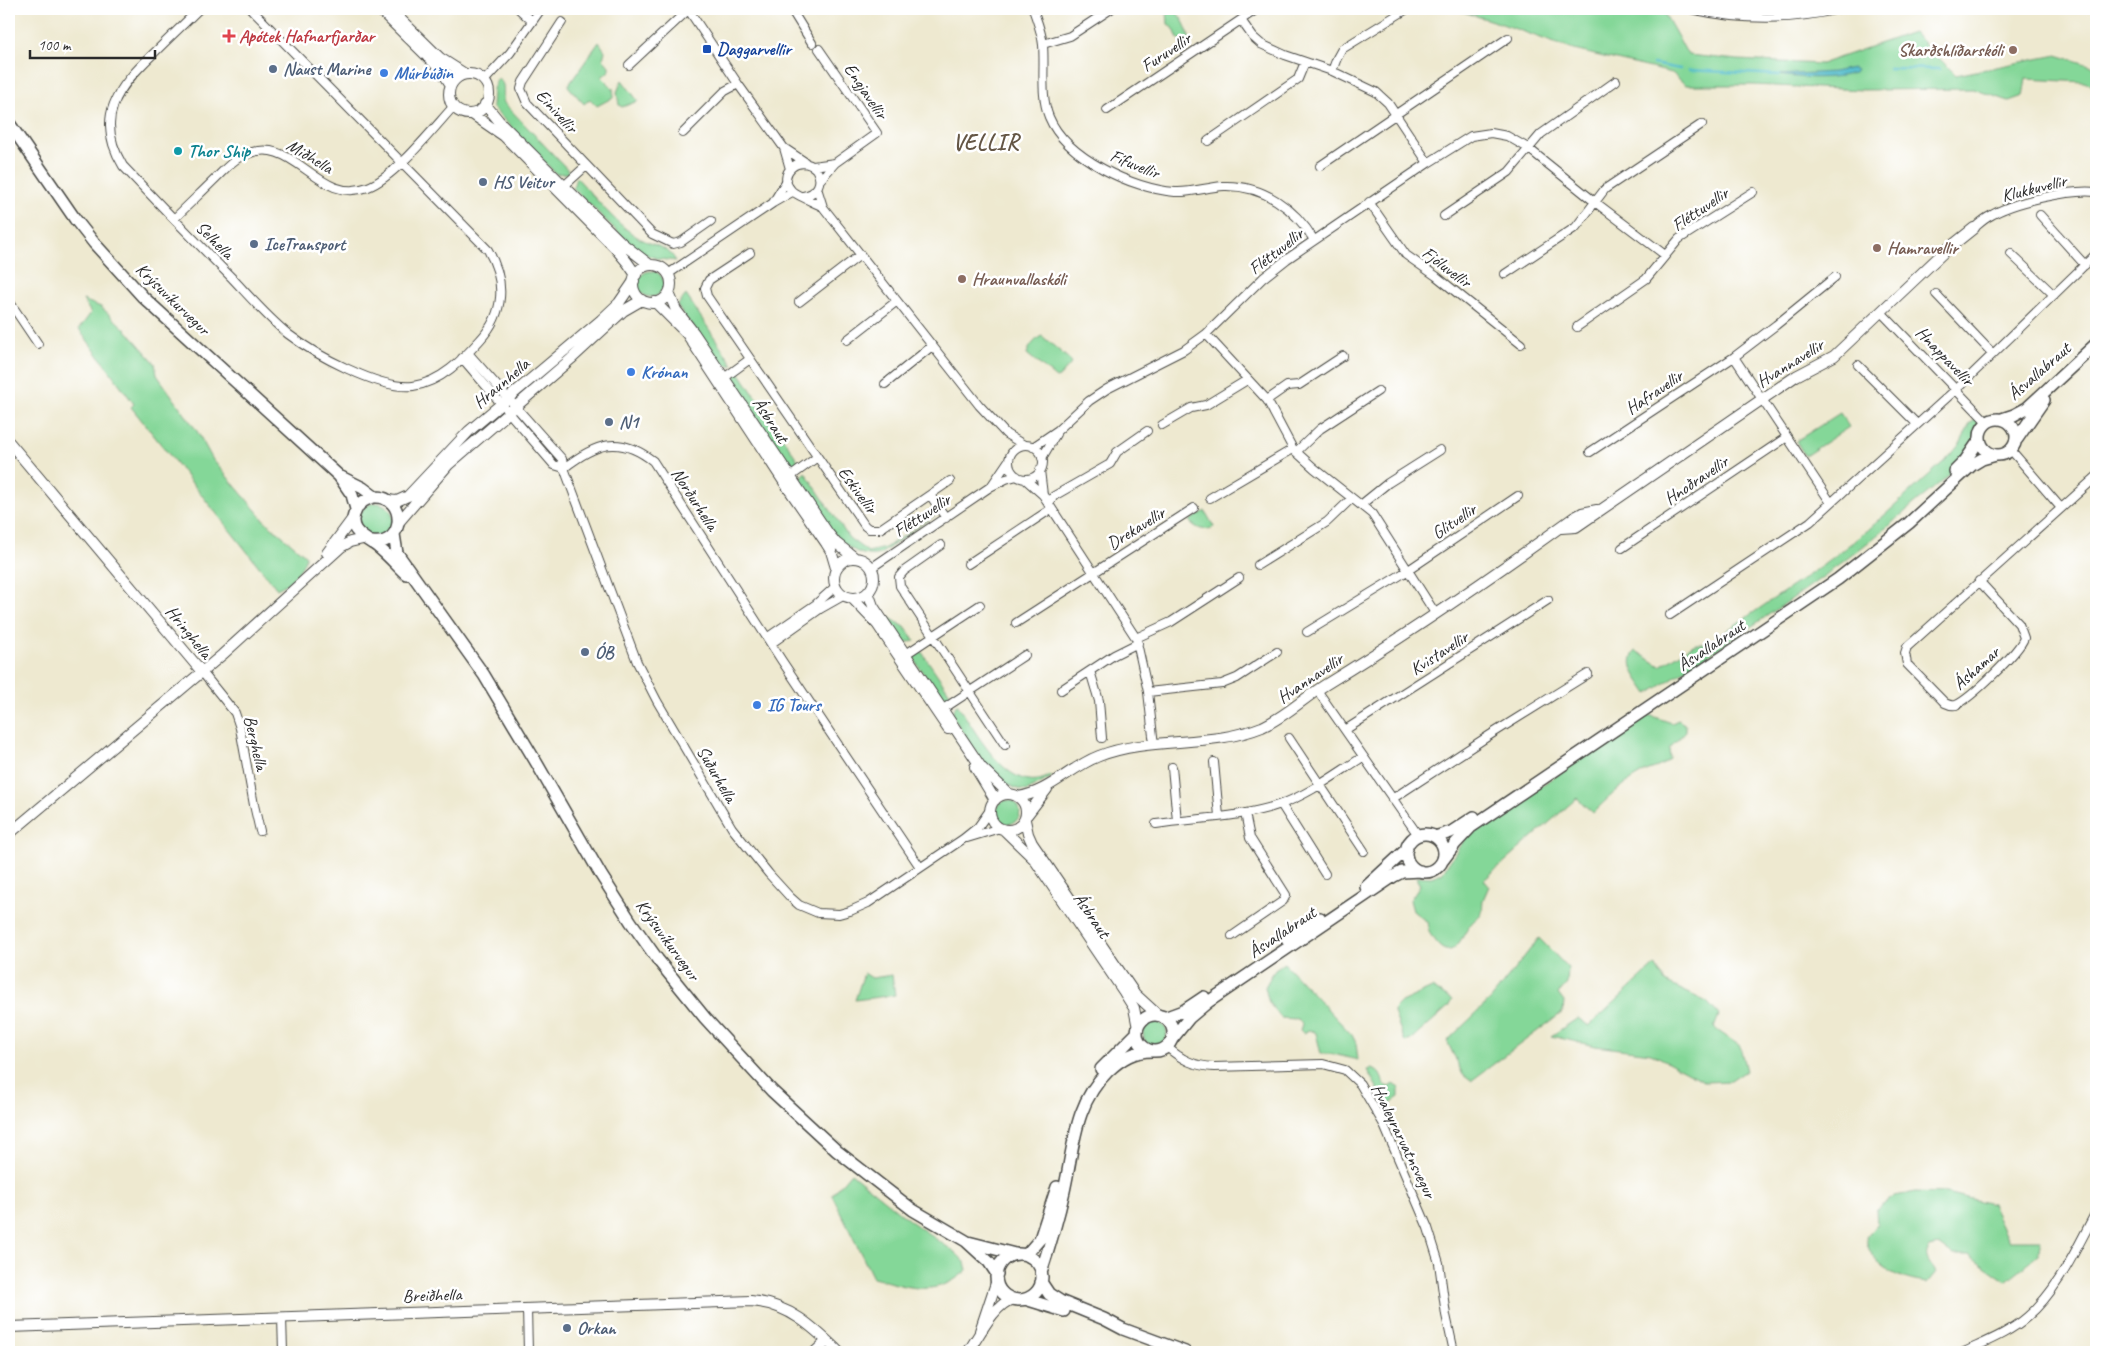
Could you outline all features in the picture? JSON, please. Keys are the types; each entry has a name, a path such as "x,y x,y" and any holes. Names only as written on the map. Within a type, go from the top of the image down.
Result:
{"main road":[{"name":"Krýsuvíkurvegur","path":"9,123 75,219 94,243 143,297 339,476 352,494 355,513"},
{"name":"Ásvallabraut","path":"2002,419 2027,408 2096,344"},
{"name":"Ásvallabraut","path":"2017,439 2043,400 2096,352"},
{"path":"1994,419 2002,419 2009,422 2014,428 2017,439 2011,450 2004,455 1996,456 1984,448 1980,439 1981,429 1987,422 1994,419"},
{"name":"Ásvallabraut","path":"1435,836 1451,832 1467,822 1830,576 1929,495 1965,461 1980,439"},
{"name":"Ásvallabraut","path":"1443,860 1471,827 1814,597 1896,534 1972,464 1996,456"},
{"name":"Krýsuvíkurvegur","path":"339,476 381,498"},
{"path":"381,498 396,510 396,528 384,541 367,540 355,530 355,513 364,500 381,498"},
{"name":"Krýsuvíkurvegur","path":"396,528 397,553 448,622 489,684 601,875 658,960 705,1018 772,1091 837,1151 913,1210 966,1242 988,1262 997,1277"},
{"name":"Krýsuvíkurvegur","path":"367,540 422,588"},
{"path":"1424,834 1435,836 1444,849 1443,860 1434,869 1420,870 1411,865 1407,849 1413,839 1424,834"},
{"name":"Ásvallabraut","path":"1161,1017 1183,1011 1364,889 1407,849"},
{"name":"Ásvallabraut","path":"1170,1043 1189,1018 1208,1002 1394,876 1402,872 1420,870"},
{"path":"1019,1299 1036,1292 1064,1191 1076,1126 1084,1104 1097,1084 1118,1063 1133,1053 1158,1052 1170,1043 1173,1029 1161,1017 1146,1018 1091,1080 1076,1104 1068,1131 1056,1194 1038,1242 1020,1255 1003,1261 997,1277 1001,1291 1019,1299 1052,1306 1102,1325 1123,1329"},
{"path":"1137,1030 1137,1038 1143,1047 1152,1052"},
{"name":"Krýsuvíkurvegur","path":"966,1242 1020,1255"},
{"path":"1020,1255 1036,1262 1046,1291 1053,1297 1123,1329 1186,1352"}],"street":[{"name":"Selhella","path":"199,9 125,82 113,102 110,120 112,143 123,166 287,333 326,357 380,382 395,386 412,386 429,382 441,376 465,356 487,332 494,321 501,303 500,280 494,261 488,250 251,9"},
{"path":"379,9 442,71 451,85"},
{"path":"390,9 440,58 465,74"},
{"path":"519,9 532,21"},
{"path":"484,82 510,53 540,9"},
{"path":"629,65 689,9 738,84 784,148 790,169 773,203"},
{"path":"791,9 812,43"},
{"name":"Fífuvellir","path":"1033,9 1043,44 1045,103 1049,117 1066,143 1084,158 1137,184 1157,190 1185,192 1224,186 1239,187 1269,195 1299,218 1314,240"},
{"path":"1043,44 1070,36 1111,9"},
{"name":"Furuvellir","path":"1107,110 1258,9"},
{"path":"1332,72 1342,50 1407,9"},
{"path":"1690,9 1726,16 1766,18 1806,15 1840,9"},
{"path":"1241,20 1253,37 1261,44 1332,72 1376,92 1396,114 1428,163"},
{"name":"Einivellir","path":"562,22 524,82 521,89 527,103 652,234 673,244 681,242 711,221"},
{"path":"1320,166 1508,38"},
{"name":"Engjavellir","path":"819,184 835,163 876,133 820,49"},
{"path":"1208,141 1298,79 1305,62"},
{"path":"465,74 476,75 484,82 488,93 486,104 482,109 472,114 465,114 454,107 449,96 451,85 459,76 465,74"},
{"path":"1444,216 1509,172 1541,134 1616,81"},
{"path":"682,133 725,91 738,84"},
{"path":"486,104 499,121 564,186 623,244 650,266"},
{"name":"Miðhella","path":"174,219 234,161 255,152 272,151 284,154 295,160 325,184 347,190 362,189 376,183 400,162 454,107"},
{"path":"472,114 504,136 628,262 635,278 636,294 642,300 655,302 663,299 669,293 671,280 661,267 650,266 642,269 635,278"},
{"path":"1505,274 1576,227 1605,189 1702,124"},
{"name":"Fléttuvellir","path":"1033,447 1058,430 1089,401 1131,376 1159,364 1206,334 1263,278 1314,240 1457,144 1481,133 1507,136 1528,148 1665,255"},
{"path":"784,148 814,166 818,172 823,207"},
{"path":"790,169 799,163 805,162"},
{"name":"Engjavellir","path":"814,166 835,163"},
{"path":"564,186 586,166"},
{"path":"786,180 792,192 823,207 932,346 1006,434 1024,445 1033,447 1042,458 1040,470 1043,495"},
{"path":"803,196 814,192 819,184"},
{"path":"668,274 792,192"},
{"name":"Fléttuvellir","path":"1577,328 1646,279 1679,240 1753,192"},
{"name":"Klukkuvellir","path":"1978,225 1999,211 2032,201 2060,195 2096,192"},
{"name":"Fjóluvellir","path":"1369,202 1406,255 1443,281 1520,344"},
{"name":"Klukkuvellir","path":"2040,215 2085,265"},
{"name":"Hvannavellir","path":"1014,795 1028,795 1049,786 1098,756 1123,749 1218,738 1252,730 1274,721 1317,690 1561,528 1576,527 1597,510 1802,372 1834,356 1944,252 1978,225"},
{"name":"Eskivellir","path":"750,253 709,280 705,288 707,296 816,458 865,526 869,529 880,529 950,481"},
{"path":"2011,254 2054,295"},
{"path":"1670,615 1810,522 1956,389 2096,254"},
{"path":"799,302 860,255"},
{"name":"Hafravellir","path":"1590,452 1734,357 1835,277"},
{"name":"Hraunhella","path":"381,498 397,501 408,496 463,438 504,400 619,303 635,278"},
{"name":"Ásbraut","path":"669,293 676,310 828,533 836,543 855,558"},
{"path":"1936,294 1993,354"},
{"name":"Hraunhella","path":"396,528 448,465 622,311 642,300"},
{"path":"9,301 38,344"},
{"path":"847,340 897,301"},
{"name":"Ásbraut","path":"655,302 687,334 826,543 831,551 836,568"},
{"name":"Hnappavellir","path":"1881,312 1987,422"},
{"path":"1206,334 1267,400 1294,450 1352,498 1362,504 1380,525 1435,613"},
{"path":"885,384 932,346"},
{"path":"465,356 504,400 554,465 564,468"},
{"path":"1267,400 1287,386 1299,385 1343,356"},
{"path":"1734,357 1831,503"},
{"path":"724,378 750,359"},
{"path":"1858,365 1918,424"},
{"path":"1162,425 1191,408 1206,405 1247,380"},
{"path":"1210,498 1294,450 1320,429 1378,391"},
{"name":"Fléttuvellir","path":"1042,458 1058,430"},
{"path":"968,564 1050,506 1054,496 1110,464 1117,452 1147,431"},
{"path":"1006,434 1011,469 1043,495 1137,641 1148,692 1154,745"},
{"name":"Hnoðravellir","path":"1622,548 1787,437"},
{"name":"Hringhella","path":"9,442 202,672 9,834"},
{"name":"Norðurhella","path":"564,468 594,448 612,445 626,446 638,450 653,461 920,867"},
{"path":"1010,456 1019,447 1024,445"},
{"path":"1362,504 1388,483 1440,450"},
{"path":"2011,450 2061,508"},
{"name":"Fléttuvellir","path":"990,487 1010,456"},
{"name":"Eskivellir","path":"790,477 816,458"},
{"name":"Suðurhella","path":"564,468 646,682 732,828 769,874 799,905 826,915 850,911 868,903 963,839 978,827 990,810"},
{"path":"1021,477 1034,476 1040,470"},
{"name":"Fléttuvellir","path":"871,568 990,487 1006,479 1021,477"},
{"name":"Áshamar","path":"1979,581 2019,624 2024,638 2018,651 1980,686 1959,703 1949,705 1907,664 1905,654 1907,647 1979,581 2096,477"},
{"path":"930,495 946,518"},
{"name":"Glitvellir","path":"1307,632 1407,571 1518,496"},
{"path":"1258,565 1327,522 1352,498"},
{"name":"Drekavellir","path":"1016,623 1194,508"},
{"path":"309,576 355,513"},
{"path":"202,672 345,544 367,540"},
{"path":"941,545 904,570 899,577 900,586 1005,745"},
{"path":"770,640 820,609 848,597 864,596 874,580 871,568 867,563 855,558 844,560 836,568 833,581 835,587 848,597 877,624 995,800"},
{"path":"1061,690 1114,654 1171,622 1239,578"},
{"path":"770,640 835,587"},
{"path":"868,592 873,606 981,766 1025,804 1026,817 1019,827 1009,830 1002,829 993,822 990,810 995,800 1004,794 1014,795"},
{"name":"Kvistavellir","path":"1345,730 1548,600"},
{"path":"906,654 980,605"},
{"path":"1148,692 1222,684 1237,678 1278,652"},
{"path":"943,709 1025,655"},
{"path":"1090,671 1099,701 1102,738"},
{"name":"Berghella","path":"202,672 235,713 240,728 260,831"},
{"path":"1392,799 1588,674"},
{"path":"1317,690 1418,836"},
{"path":"1289,738 1364,851"},
{"path":"1156,824 1245,813 1281,804 1320,784 1363,756"},
{"path":"1214,762 1219,816"},
{"path":"1172,767 1177,821"},
{"name":"Hvannavellir","path":"1026,817 1049,786"},
{"path":"1281,804 1325,874"},
{"path":"1232,936 1283,901 1286,895 1250,838 1245,813"},
{"name":"Ásbraut","path":"1026,817 1028,834 1032,844 1131,988 1161,1017"},
{"name":"Ásbraut","path":"1002,829 1034,859 1128,997 1134,1008 1137,1030"},
{"name":"Suðurhella","path":"963,839 1002,829"},
{"name":"Hvaleyrarvatnsvegur","path":"1170,1043 1179,1058 1198,1066 1323,1064 1345,1070 1360,1084 1383,1123 1428,1228 1438,1263 1454,1352"},
{"path":"1964,1352 2001,1335 2028,1316 2047,1296 2096,1212"},
{"path":"980,1332 997,1277"},
{"path":"968,1352 980,1332 1003,1303 1019,1299"},
{"name":"Breiðhella","path":"9,1327 759,1301 768,1303 801,1318 839,1352"},
{"path":"527,1308 528,1352"},
{"path":"282,1317 283,1352"},
{"path":"815,1352 827,1341"}],"green space":[{"path":"1171,9 1175,11 1184,23 1190,42 1178,39 1174,29 1168,24 1167,12"},
{"path":"1454,9 1662,9 1688,55 1738,60 1821,64 1913,32 1956,75 2057,55 2096,67 2096,87 2084,82 2026,79 2023,96 2009,101 1973,89 1863,90 1753,85 1686,85 1672,73 1574,50"},
{"path":"599,42 605,51 603,59 609,66 609,71 602,77 613,88 614,97 597,106 590,99 584,104 568,86"},
{"path":"497,79 503,86 504,103 569,173 556,174 492,107 493,89"},
{"path":"622,80 638,101 622,107 619,105 617,92"},
{"path":"576,177 626,229 639,238 668,252 676,261 659,259 638,252 573,188"},
{"path":"651,271 660,275 664,284 660,293 651,297 642,293 638,284 642,275"},
{"path":"686,295 733,365 721,366 677,306"},
{"path":"83,300 101,307 126,330 155,363 157,375 197,431 213,460 265,521 306,556 299,571 287,583 277,589 131,407 134,404 79,329 91,313"},
{"path":"1042,336 1070,360 1071,364 1059,377 1056,378 1027,354 1037,339"},
{"path":"739,372 801,465 793,467 787,465 734,385 734,377"},
{"path":"1840,413 1849,427 1805,456 1796,441"},
{"path":"1978,417 1978,430 1970,449 1953,471 1877,536 1813,584 1748,629 1648,694 1632,667 1632,656 1636,651 1660,666 1695,644 1707,644 1822,566 1868,530 1949,457 1960,444 1970,424"},
{"path":"805,472 849,538 868,552 885,548 936,515 880,554 867,555 855,551 843,543 823,519 800,484"},
{"path":"376,503 388,508 393,520 388,532 376,537 364,532 359,520 364,508"},
{"path":"1205,511 1214,527 1201,529 1189,521"},
{"path":"885,615 905,627 915,641 903,643"},
{"path":"919,648 954,699 947,701 940,699 913,658"},
{"path":"957,704 984,745 1008,771 1022,778 1036,780 1051,775 1052,777 1027,791 1015,788 1003,781 983,761 952,715"},
{"path":"1646,714 1672,723 1678,720 1686,725 1686,731 1669,749 1670,759 1662,765 1643,772 1626,783 1593,813 1577,798 1484,880 1489,886 1483,900 1482,913 1471,924 1458,944 1450,950 1445,950 1439,946 1428,929 1427,922 1413,911 1410,900 1420,885 1417,876 1431,877 1442,873 1466,837"},
{"path":"1008,800 1013,801 1019,807 1019,817 1013,823 1008,824 1003,823 997,817 996,812 997,807 1003,801"},
{"path":"1539,938 1568,968 1567,984 1558,994 1564,1002 1563,1012 1471,1081 1463,1075 1447,1041 1491,999"},
{"path":"1284,963 1352,1035 1356,1043 1358,1060 1333,1054 1321,1054 1316,1033 1309,1030 1303,1033 1300,1030 1302,1024 1297,1019 1281,1018 1269,1003 1265,987 1275,969"},
{"path":"1655,965 1665,982 1707,1002 1719,1015 1714,1028 1740,1046 1746,1071 1731,1081 1705,1082 1651,1053 1595,1046 1551,1036 1578,1018 1589,1026"},
{"path":"864,973 872,978 892,975 895,995 855,1000"},
{"path":"1432,988 1452,1000 1448,1007 1411,1040 1405,1042 1393,1010 1401,1002"},
{"path":"1155,1022 1164,1025 1167,1034 1164,1043 1155,1046 1146,1043 1143,1034 1146,1025"},
{"path":"1371,1069 1379,1073 1384,1085 1389,1087 1393,1084 1399,1088 1399,1097 1387,1105 1367,1070"},
{"path":"851,1173 909,1220 956,1253 965,1262 967,1270 944,1285 933,1288 899,1285 873,1278 832,1195"},
{"path":"1916,1192 1947,1193 1991,1204 2008,1240 2041,1240 2038,1255 2006,1281 1969,1255 1953,1255 1939,1245 1930,1247 1927,1254 1928,1260 1936,1272 1927,1283 1906,1279 1897,1275 1880,1264 1873,1256 1868,1247 1866,1237 1877,1224 1876,1210 1895,1196"}],"water":[{"path":"1853,68 1856,70 1854,73 1826,78 1777,75 1833,72"}],"waterway":[{"path":"1653,64 1680,69"},
{"path":"1889,68 1940,69"},
{"path":"1689,70 1780,75"}],"place":[{"name":"Apótek Hafnarfjarðar","path":"229,36"},
{"name":"Daggarvellir","path":"707,49"},
{"name":"Skarðshlíðarskóli","path":"2013,50"},
{"name":"Naust Marine","path":"273,69"},
{"name":"Múrbúðin","path":"384,73"},
{"name":"Thor Ship","path":"178,151"},
{"name":"HS Veitur","path":"483,182"},
{"name":"IceTransport","path":"254,244"},
{"name":"Hamravellir","path":"1877,248"},
{"name":"Hraunvallaskóli","path":"962,279"},
{"name":"Krónan","path":"631,372"},
{"name":"N1","path":"609,422"},
{"name":"ÓB","path":"585,652"},
{"name":"IG Tours","path":"757,705"},
{"name":"Orkan","path":"567,1328"}],"district":[{"name":"VELLIR","path":"986,142"}]}
